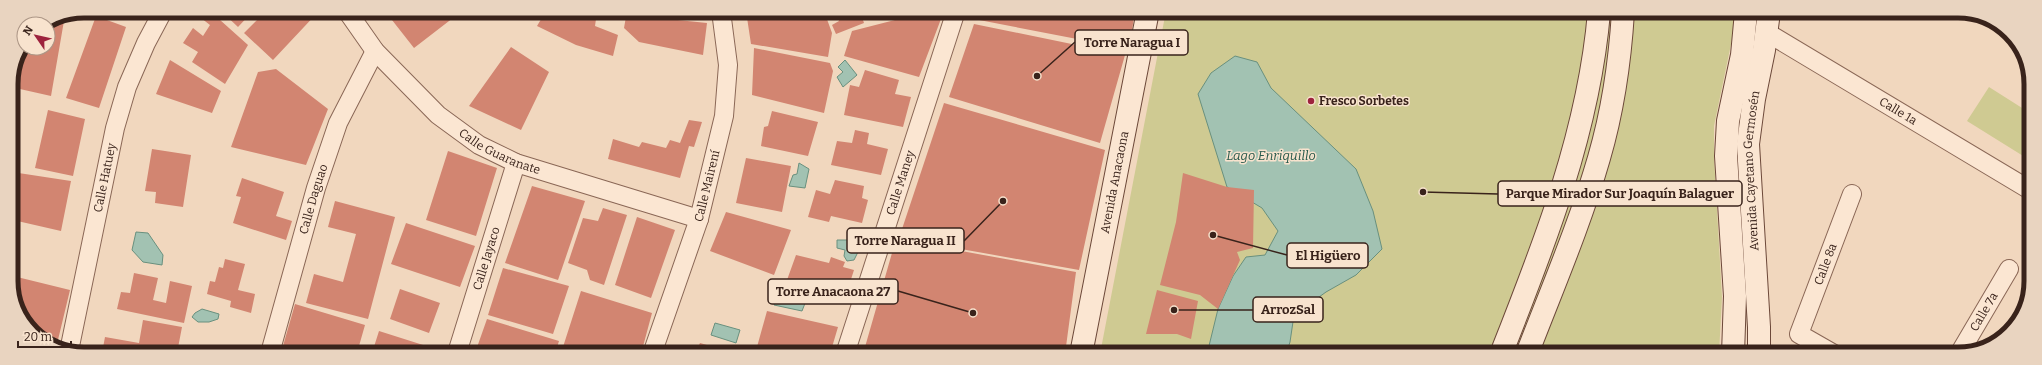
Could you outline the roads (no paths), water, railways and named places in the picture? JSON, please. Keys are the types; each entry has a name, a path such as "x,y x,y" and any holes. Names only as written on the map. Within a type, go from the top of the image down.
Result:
{"street":[{"name":"Calle Hatuey","path":"70,345 115,128 127,87 146,43 159,18"},
{"name":"Calle Guaranate","path":"352,18 375,51 438,115 480,146 516,163 699,219"},
{"name":"Calle Mairení","path":"654,347 699,219 724,116 728,65 722,18"},
{"name":"Calle Maney","path":"847,347 954,18"},
{"name":"Avenida Anacaona","path":"1082,347 1147,18"},
{"path":"1504,347 1559,201 1585,109 1597,39 1599,18"},
{"path":"1531,347 1578,222 1600,157 1620,62 1623,18"},
{"name":"Avenida Cayetano Germosén","path":"1733,347 1735,296 1726,156 1728,121 1742,55 1745,18"},
{"name":"Avenida Cayetano Germosén","path":"1759,347 1758,295 1748,144 1767,22"},
{"name":"Calle 1a","path":"1767,22 2024,186"},
{"name":"Calle Daguao","path":"272,347 321,173 338,123 375,51"},
{"name":"Calle Jayaco","path":"459,347 516,163"},
{"name":"Calle 8a","path":"1822,347 1799,334 1852,194"},
{"name":"Calle 7a","path":"1963,347 2009,269"}],"water":[{"name":"Lago Enriquillo","path":"1235,56 1257,62 1271,88 1356,169 1373,211 1382,249 1356,275 1326,292 1294,315 1288,347 1209,347 1218,309 1233,276 1246,257 1265,255 1278,231 1262,208 1227,187 1198,94 1211,73"},
{"path":"845,60 857,75 843,87 837,77 843,72 838,67"},
{"path":"799,163 809,169 805,188 789,186 793,175 797,174"},
{"path":"136,232 148,233 163,255 162,265 143,262 132,250"},
{"path":"837,240 854,240 858,243 859,250 854,260 847,261 844,256 845,250 837,248"},
{"path":"780,286 809,293 802,311 774,305"},
{"path":"202,309 219,314 218,319 209,322 198,322 192,317 195,313"},
{"path":"715,323 740,330 736,343 711,335"}],"place":[{"name":"Torre Naragua I","path":"1037,76"},
{"name":"Fresco Sorbetes","path":"1311,101"},
{"name":"Parque Mirador Sur Joaquín Balaguer","path":"1423,192"},
{"name":"Torre Naragua II","path":"1003,201"},
{"name":"El Higüero","path":"1213,235"},
{"name":"ArrozSal","path":"1174,310"},
{"name":"Torre Anacaona 27","path":"973,313"}]}
